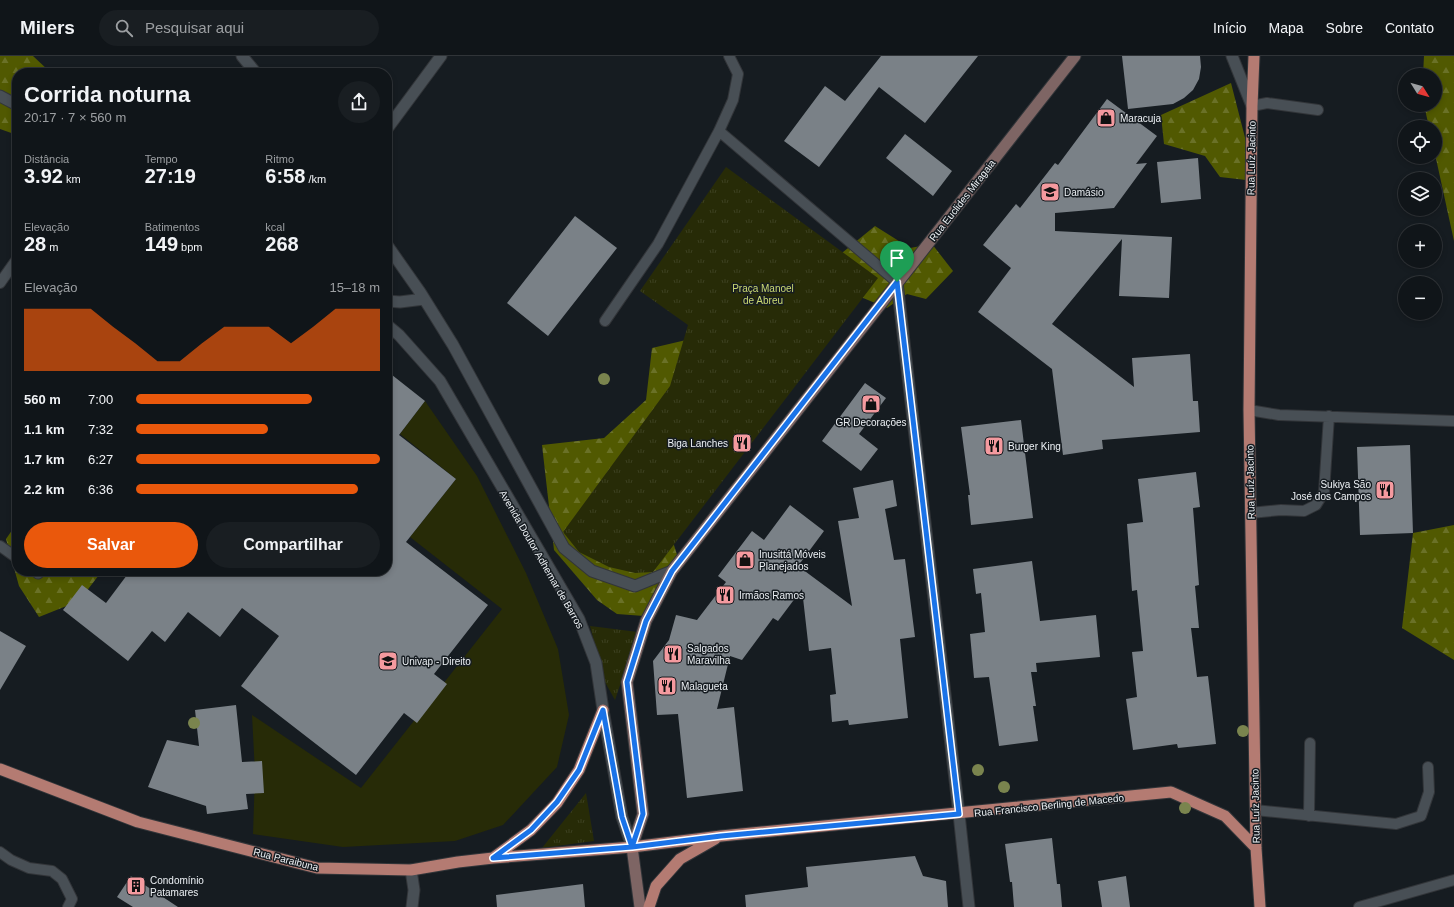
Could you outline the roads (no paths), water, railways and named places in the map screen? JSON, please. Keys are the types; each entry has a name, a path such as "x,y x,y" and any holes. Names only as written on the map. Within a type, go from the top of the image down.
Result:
{"main road":[{"name":"Rua Euclides Miragaia","path":"632,847 643,814 627,682 646,621 672,571 897,282 1076,56"},
{"name":"Rua Luíz Jacinto","path":"1254,56 1252,106 1249,410 1255,810 1260,907"},
{"path":"493,858 531,830 557,802 579,770 603,710"},
{"name":"Rua Paraibuna","path":"0,769 138,822 317,868 411,870 493,858 632,847"},
{"name":"Rua Francisco Berling de Macedo","path":"632,847 721,836 959,814 1171,792 1225,816 1256,848"},
{"path":"649,907 656,886 680,859 721,836"},
{"path":"632,847 640,907"}],"street":[{"path":"242,56 252,68"},
{"path":"392,122 441,56"},
{"path":"1232,56 1252,106"},
{"path":"0,96 12,102"},
{"path":"392,252 424,299 452,345 564,548 592,571 636,586 672,571"},
{"path":"897,282 969,907"},
{"path":"392,301 400,302 424,299"},
{"name":"Avenida Doutor Adhemar de Barros","path":"392,329 440,381 579,619 596,663 622,817 632,847"},
{"path":"411,870 414,890 412,907"}],"lane":[{"path":"605,321 658,244 719,131 733,100 738,74 729,56"},
{"path":"1252,106 1267,104 1318,110"},
{"path":"719,131 897,282"},
{"path":"0,283 12,266"},
{"path":"1249,410 1279,414 1454,421"},
{"path":"1250,514 1281,510 1304,511 1316,506 1324,492 1329,416"},
{"path":"0,546 12,554"},
{"path":"1308,816 1310,743"},
{"path":"1255,810 1396,824 1422,816 1429,792 1428,767"},
{"path":"0,852 11,860 29,868 52,871 62,879 72,899 68,907"},
{"path":"1359,907 1454,880"}],"place":[{"name":"Maracuja","path":"1106,118"},
{"name":"Damásio","path":"1050,192"},
{"name":"GR Decorações","path":"871,404"},
{"name":"Biga Lanches","path":"742,443"},
{"name":"Burger King","path":"994,446"},
{"name":"Sukiya São José dos Campos","path":"1385,490"},
{"name":"Inusittá Móveis Planejados","path":"745,560"},
{"name":"Irmãos Ramos","path":"725,595"},
{"name":"Salgados Maravilha","path":"673,654"},
{"name":"Univap - Direito","path":"388,661"},
{"name":"Malagueta","path":"667,686"},
{"name":"Condomínio Patamares","path":"136,886"}],"park label":[{"name":"Praça Manoel de Abreu","path":"763,294"}]}
